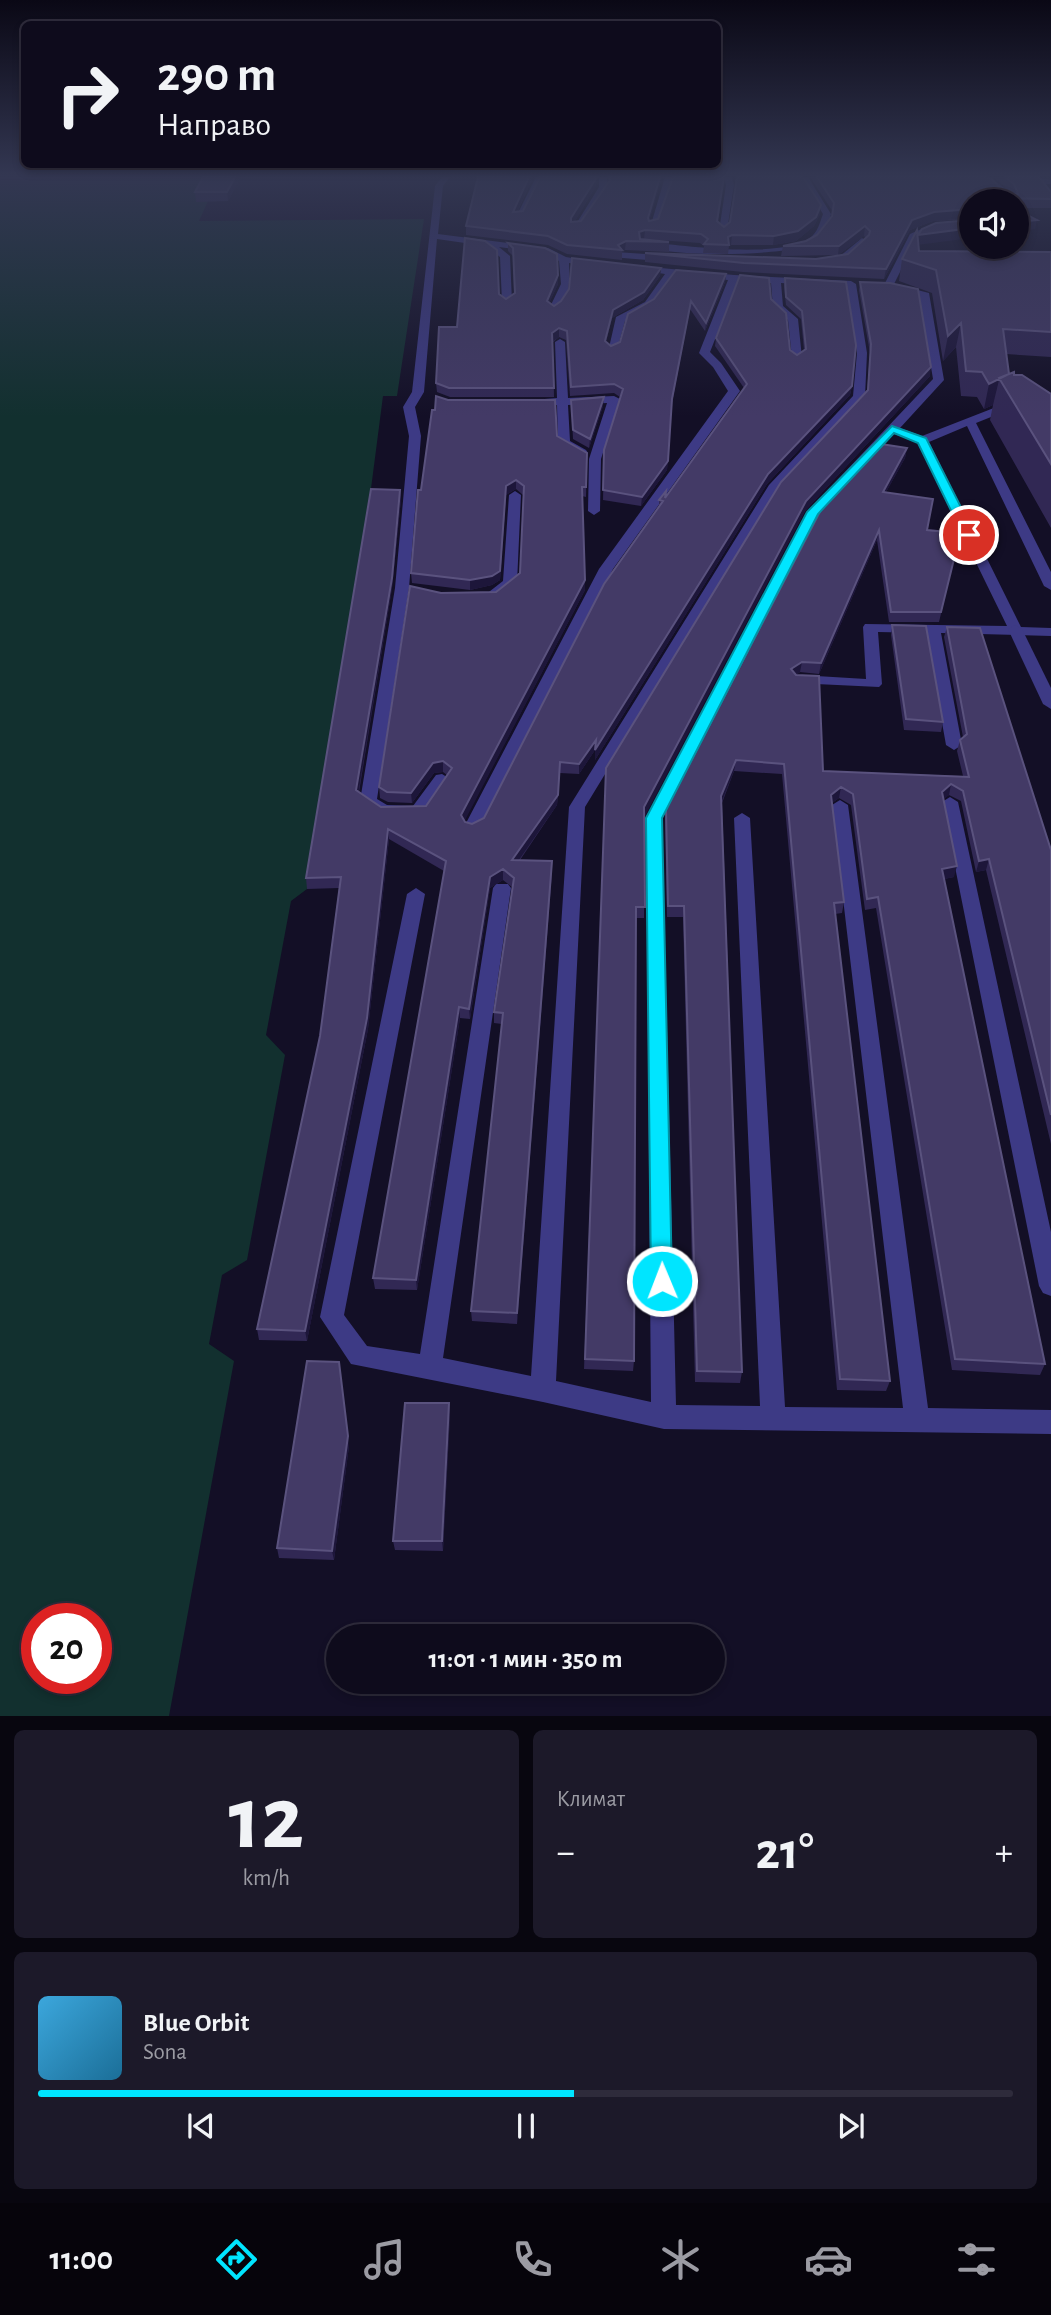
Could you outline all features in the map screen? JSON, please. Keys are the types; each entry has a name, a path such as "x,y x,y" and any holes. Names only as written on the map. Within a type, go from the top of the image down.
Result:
{"street":[{"path":"432,257 423,394 409,407 415,436 409,590 368,800 383,810 418,811 442,779"},
{"path":"505,257 507,302"},
{"path":"554,309 566,284 556,257"},
{"path":"542,1390 576,807 773,488 859,397 862,353 857,284 734,278 670,266 568,257"},
{"path":"815,262 842,260 845,257"},
{"path":"889,285 903,257"},
{"path":"697,260 752,262"},
{"path":"612,350 620,319 648,304 670,266"},
{"path":"473,827 606,569 734,391 717,365 704,353 734,278"},
{"path":"776,281 778,307 793,319 797,358"},
{"path":"664,1417 654,818 813,512 939,380 924,293 889,285 876,285"},
{"path":"559,342 565,443 595,459"},
{"path":"513,403 614,399 595,459 594,511"},
{"path":"892,429 922,440 1051,399"},
{"path":"971,423 1051,586"},
{"path":"922,440 1051,704"},
{"path":"482,595 496,595 510,583 515,495"},
{"path":"800,680 874,684 870,627 1051,632"},
{"path":"933,630 954,745"},
{"path":"950,802 1051,1286"},
{"path":"840,805 917,1421"},
{"path":"742,818 772,1419"},
{"path":"430,1367 502,888"},
{"path":"416,894 331,1317 359,1356 430,1367 664,1417 1051,1422"}],"green space":[{"path":"0,257 418,257 397,396 383,396 361,566 307,889 291,901 266,1035 285,1055 247,1260 222,1275 209,1344 234,1361 169,1716 0,1716"}],"building":[{"path":"463,257 497,257 499,294 506,299 515,293 513,257 557,257 558,275 547,301 554,306 569,289 572,258 661,268 644,292 613,310 605,341 611,346 620,342 628,314 654,299 676,270 726,274 706,323 691,301 672,399 668,461 642,497 603,490 604,450 623,389 614,384 571,387 567,331 559,328 552,333 554,388 449,388 436,383 439,327 457,327"},
{"path":"685,257 892,257 886,269 744,263"},
{"path":"1051,257 1051,332 1003,329 1009,374 989,384 982,372 966,371 961,323 948,336 936,270 902,259"},
{"path":"740,275 769,278 771,299 786,313 790,350 797,355 806,349 802,311 786,297 785,278 846,282 856,345 852,386 768,474 595,750 596,740 579,764 560,762 558,795 512,860 552,861 517,1313 471,1311 503,1013 494,1012 514,878 503,869 490,877 469,1009 459,1007 416,1280 373,1278 446,861 388,829 367,1018 305,1331 257,1329 320,1036 341,877 306,878 371,489 400,490 392,578 356,790 381,807 426,806 452,768 443,761 433,763 411,793 387,792 379,787 410,586 441,593 496,592 520,573 524,486 516,480 506,486 500,571 492,576 470,580 411,573 418,490 421,490 436,396 448,400 555,400 557,436 587,453 586,487 582,487 585,580 461,815 465,822 472,824 484,818 604,584 663,501 659,500 666,491 665,498 747,384 716,338"},
{"path":"860,282 890,283 918,289 931,367 806,501 644,807 645,907 636,907 634,1361 585,1359 606,768 781,482 868,390 871,344"},
{"path":"1014,372 1014,375 1022,375 1051,394 1051,464 999,378"},
{"path":"604,397 590,439 573,430 571,400"},
{"path":"881,444 907,448 883,492 933,499 927,530 947,532 955,555 941,612 891,612 879,530 821,663 802,662 791,669 796,675 819,676 823,771 969,777 960,740 967,734 947,627 980,628 1051,850 1051,1115 989,859 979,861 963,791 951,784 942,792 957,866 942,869 1045,1364 955,1359 878,897 867,899 853,794 841,787 831,795 844,902 834,903 890,1381 840,1379 784,764 736,760 721,796 742,1372 697,1371 684,906 668,906 666,809 823,506"},
{"path":"892,625 926,626 943,722 906,719"},
{"path":"307,1361 339,1362 348,1436 332,1551 277,1548"},
{"path":"405,1403 449,1403 442,1541 393,1541"}],"route":[{"path":"662,1281 654,818 813,512 892,429 922,440 969,535"}]}
